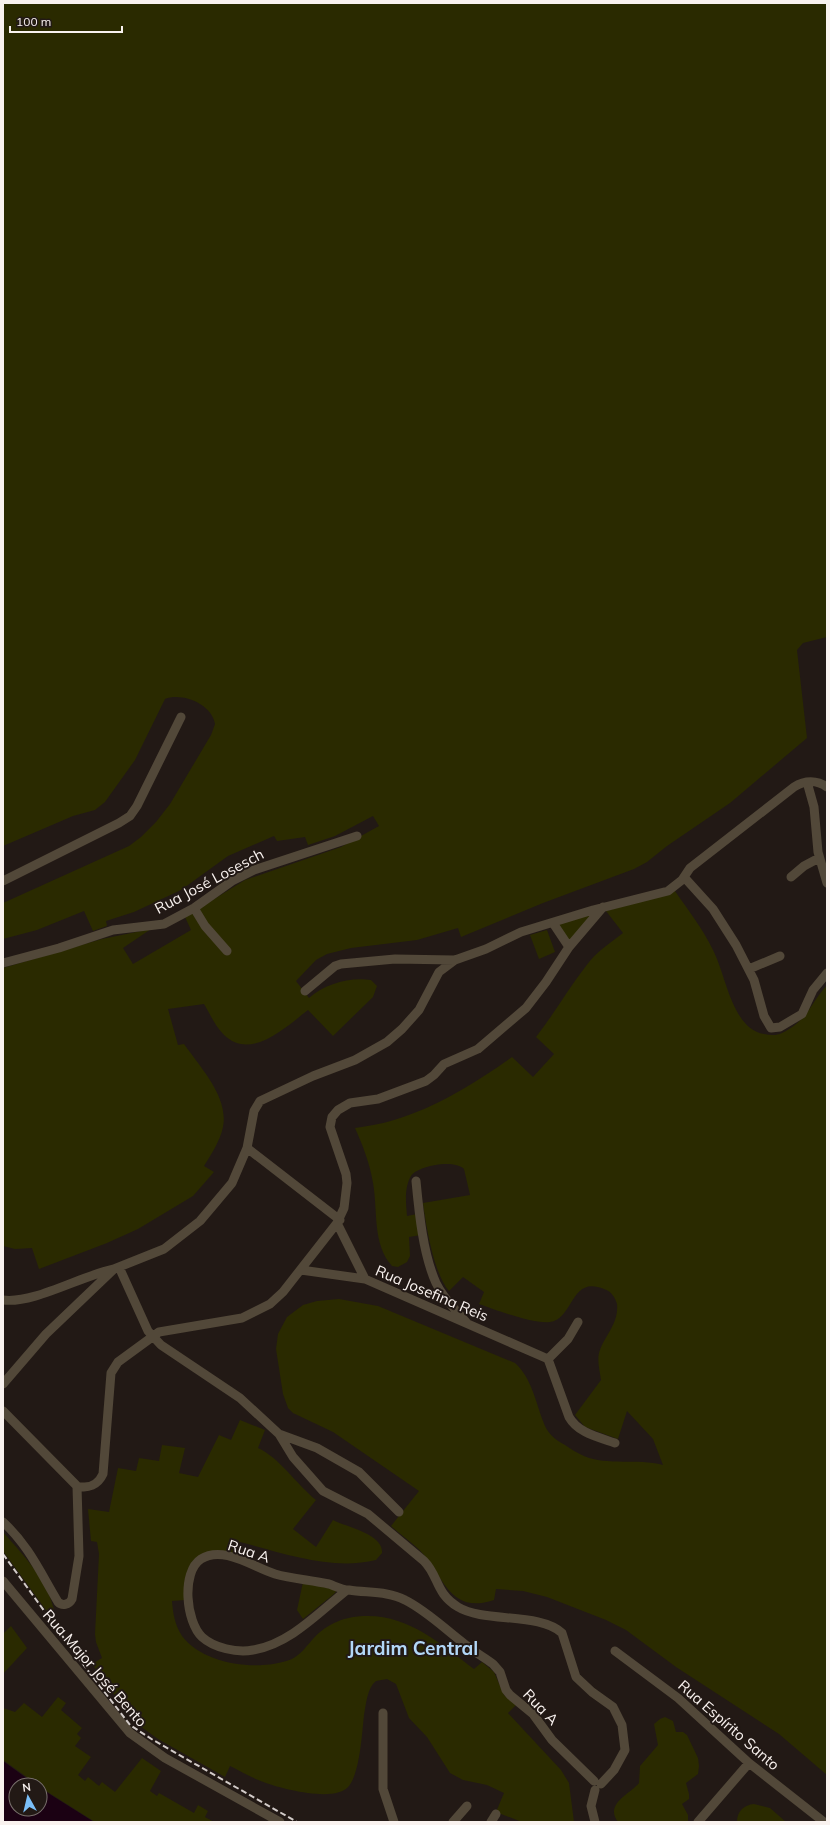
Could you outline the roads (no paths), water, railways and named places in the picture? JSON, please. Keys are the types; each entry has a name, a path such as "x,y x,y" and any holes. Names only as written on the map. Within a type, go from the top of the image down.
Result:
{"street":[{"path":"3,881 119,823 130,816 137,806 181,717"},
{"path":"807,782 814,807 819,858 827,883"},
{"path":"3,1300 25,1300 90,1275 116,1268 164,1249 200,1221 232,1183 247,1148 254,1111 260,1101 313,1076 355,1060 387,1042 402,1029 419,1010 439,972 455,960 486,949 521,932 603,907 668,891 684,877 690,868 794,787 807,782 817,782 827,787"},
{"name":"Rua José Losesch","path":"3,963 59,948 112,930 164,924 194,908 232,881 254,870 357,836"},
{"path":"791,876 804,866 819,858"},
{"path":"684,877 713,910 749,969 769,1026 774,1029 783,1026 803,1013 813,990 827,973"},
{"path":"3,1411 77,1486 87,1487 93,1485 99,1480 102,1474 110,1381 114,1366 152,1336 165,1330 224,1322 253,1313 270,1304 283,1292 338,1221 344,1208 347,1183 342,1159 330,1127 332,1117 338,1110 350,1103 378,1099 426,1081 444,1064 478,1049 526,1008 546,982 569,947 603,907"},
{"path":"194,908 205,926 227,951"},
{"path":"553,923 569,947"},
{"path":"749,969 780,956"},
{"path":"305,990 335,966 341,964 395,959 455,960"},
{"path":"247,1148 338,1221 365,1280"},
{"path":"416,1181 424,1236 436,1283 443,1294 467,1323"},
{"path":"116,1268 152,1336 161,1345 240,1398 279,1434 293,1457 323,1491 368,1514 424,1561 430,1569 440,1590 454,1605 465,1611 535,1622 553,1627 560,1631 563,1636 571,1667 576,1677 585,1687 613,1707 622,1725 625,1750 614,1770 596,1785 591,1806 595,1822"},
{"path":"3,1384 46,1334 116,1268"},
{"name":"Rua Josefina Reis","path":"301,1270 365,1280 467,1323 548,1360"},
{"path":"578,1322 568,1339 548,1360 573,1424 579,1429 615,1443"},
{"path":"279,1434 316,1448 359,1472 399,1512"},
{"path":"3,1522 32,1555 58,1602 68,1604 72,1601 79,1556 77,1486"},
{"name":"Rua A","path":"347,1590 288,1635 264,1648 248,1651 221,1647 202,1637 192,1621 189,1606 189,1586 192,1570 202,1558 216,1555 236,1558 275,1574 329,1584 347,1590 387,1594 405,1600 490,1662 500,1672 506,1690 510,1695 533,1714 561,1749 596,1785"},
{"name":"Rua Major José Bento","path":"3,1581 130,1733 165,1758 280,1822"},
{"name":"Rua Espírito Santo","path":"615,1651 678,1698 749,1762 824,1822"},
{"path":"383,1713 383,1789 389,1812 394,1822"},
{"path":"699,1822 749,1762"},
{"path":"453,1822 467,1806"},
{"path":"491,1822 496,1814"}],"railway":[{"path":"3,1554 79,1659 130,1725 153,1740 297,1822"}],"district":[{"name":"Jardim Central","path":"413,1648"}]}
